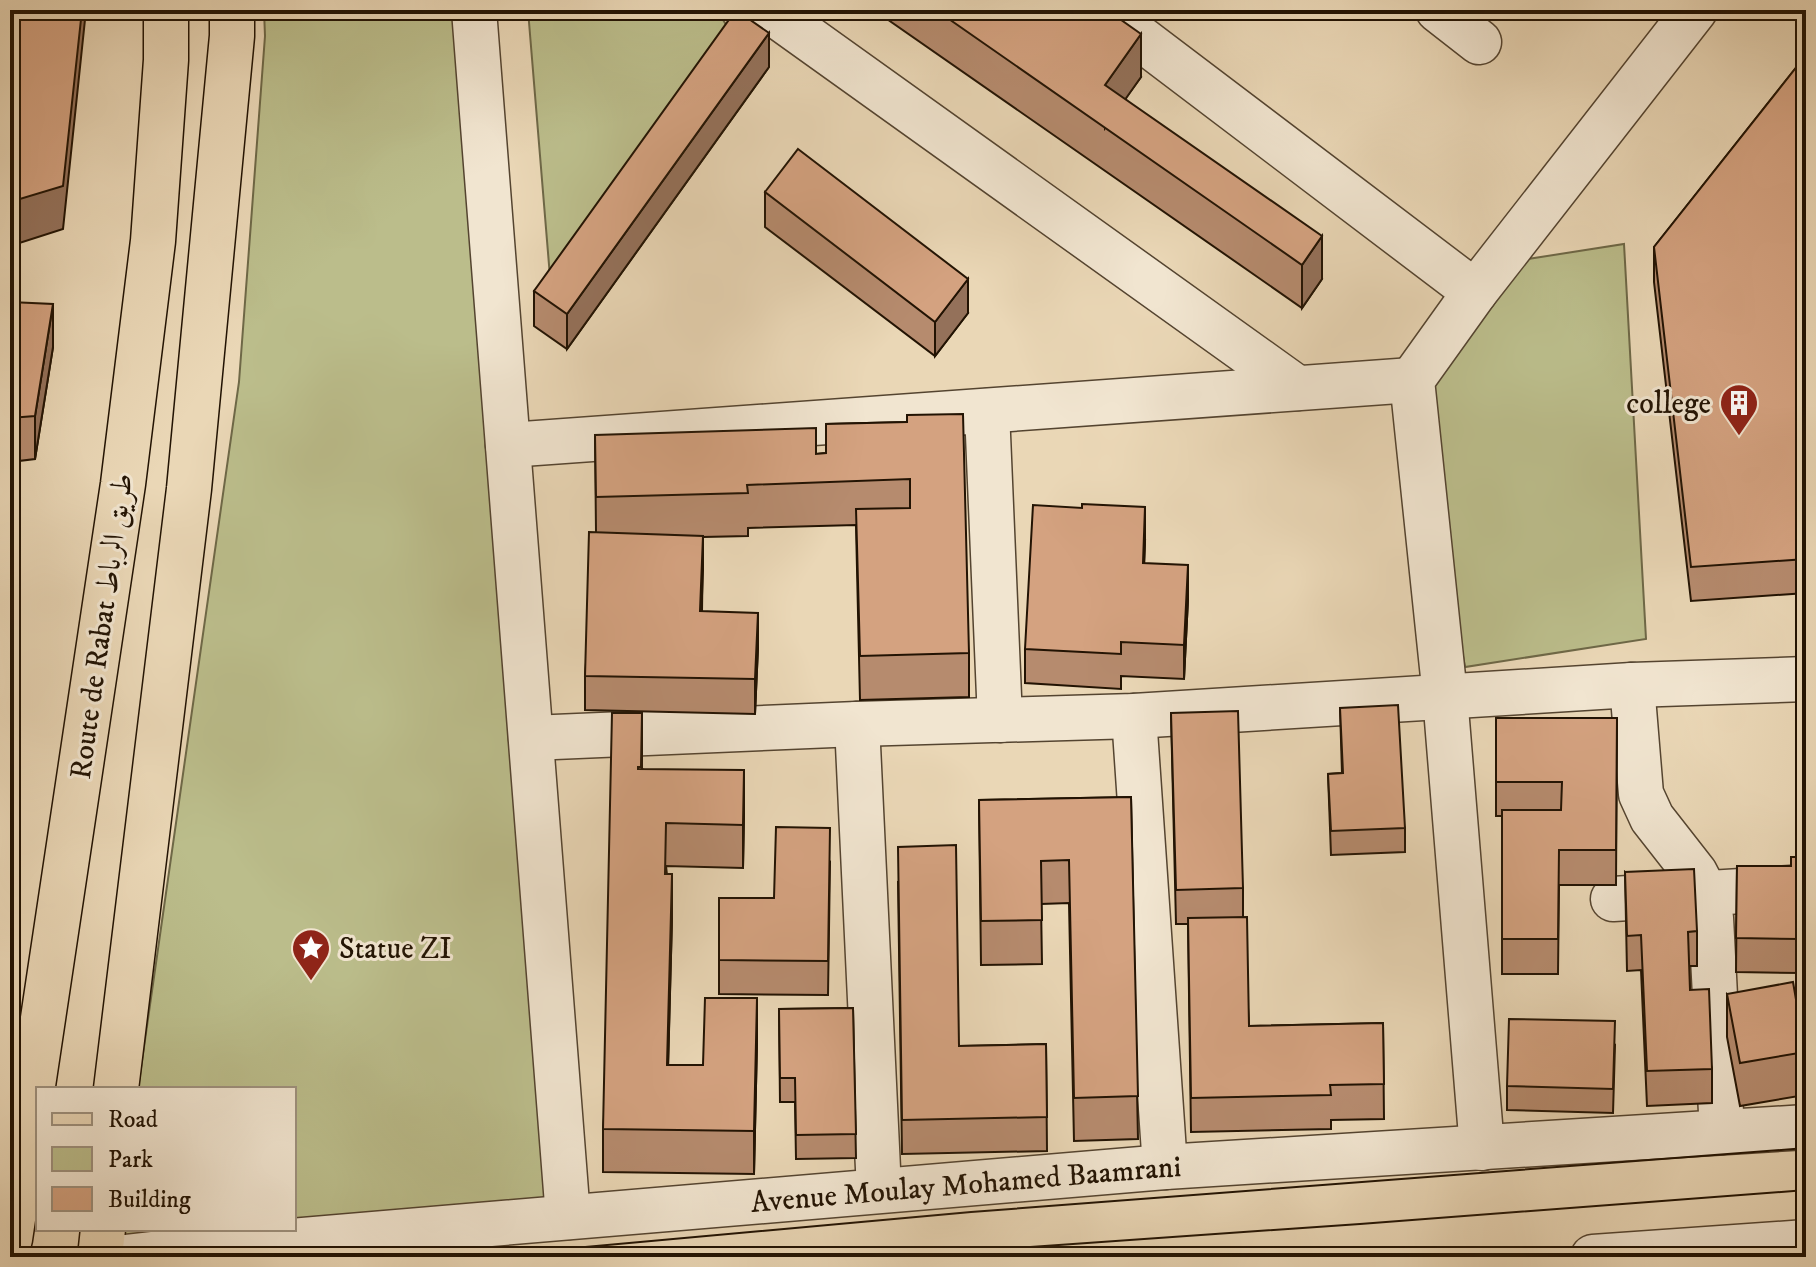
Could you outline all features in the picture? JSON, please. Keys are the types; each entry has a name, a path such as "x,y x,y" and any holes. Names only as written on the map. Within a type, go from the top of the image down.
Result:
{"main road":[{"name":"Route de Rabat طريق الرباط","path":"10,1239 120,499 151,257 166,60 166,10"},
{"path":"116,1087 189,489 232,10"},
{"path":"100,1257 103,1231"}],"street":[{"path":"474,10 568,1217"},
{"path":"769,10 1297,388"},
{"path":"1103,10 1475,292"},
{"path":"1438,10 1479,42"},
{"path":"1482,1148 1445,696 1412,380 1475,292 1695,10"},
{"path":"508,445 1412,380"},
{"path":"987,411 1000,720"},
{"path":"531,738 1134,716 1632,685 1806,679"},
{"path":"1632,685 1641,794 1652,818 1695,873 1706,894 1711,918 1722,1132"},
{"path":"1134,716 1165,1167"},
{"path":"857,724 879,1190"},
{"path":"1613,899 1806,887"},
{"name":"Avenue Moulay Mohamed Baamrani","path":"125,1257 1165,1167 1806,1127"},
{"path":"1593,1257 1806,1242"}],"green space":[{"path":"264,10 490,10 563,1217 114,1242 116,1231 296,1231 296,1087 138,1087 239,382 265,36"},
{"path":"528,10 717,10 728,28 551,289"},
{"path":"1624,244 1646,639 1465,667 1412,380 1528,259"}],"building":[{"path":"10,10 82,10 63,186 13,201 10,218"},
{"path":"736,10 769,33 567,314 534,291"},
{"path":"936,10 1034,10 1047,19 1053,10 1107,10 1141,34 1105,85 1322,236 1302,265"},
{"name":"college","path":"1806,55 1806,559 1691,567 1654,247"},
{"path":"798,149 968,279 935,322 765,192"},
{"path":"10,302 53,304 35,416 10,418"},
{"path":"963,414 969,653 860,656 856,509 910,508 910,479 747,485 748,493 596,497 595,435 816,428 816,454 826,453 826,424 907,422 907,415"},
{"path":"1082,504 1145,507 1143,563 1188,565 1184,645 1121,642 1121,654 1025,649 1033,505 1082,508"},
{"path":"589,532 703,536 700,611 758,613 755,679 585,676"},
{"path":"1398,705 1405,828 1331,831 1328,774 1343,773 1340,708"},
{"path":"1238,711 1243,888 1176,890 1171,713"},
{"path":"612,713 642,713 641,767 638,769 744,770 743,825 666,823 665,874 672,874 667,1065 703,1065 705,998 757,998 754,1131 603,1129"},
{"path":"1496,718 1617,718 1616,850 1559,850 1558,939 1502,939 1502,810 1561,810 1562,782 1496,782"},
{"path":"1131,797 1138,1096 1074,1098 1069,860 1041,861 1042,920 981,921 979,800"},
{"path":"776,827 830,828 828,961 719,960 719,898 774,898"},
{"path":"956,845 959,1046 1046,1044 1047,1117 902,1120 898,847"},
{"path":"1791,857 1806,857 1806,919 1800,919 1800,939 1736,938 1737,866 1791,866"},
{"path":"1694,869 1697,931 1688,932 1690,990 1709,989 1712,1069 1647,1071 1641,935 1627,936 1625,872"},
{"path":"1247,917 1249,1026 1383,1023 1384,1084 1330,1085 1331,1095 1191,1098 1188,918"},
{"path":"1793,982 1805,1052 1740,1063 1727,994"},
{"path":"853,1008 856,1134 796,1135 795,1078 780,1078 779,1009"},
{"path":"1509,1019 1615,1021 1613,1089 1507,1086"}],"tram line":[{"path":"474,1257 971,1212 1806,1148"},
{"path":"885,1257 1806,1190"}],"place":[{"name":"college","path":"1739,437"},
{"name":"Statue ZI","path":"311,982"}]}
